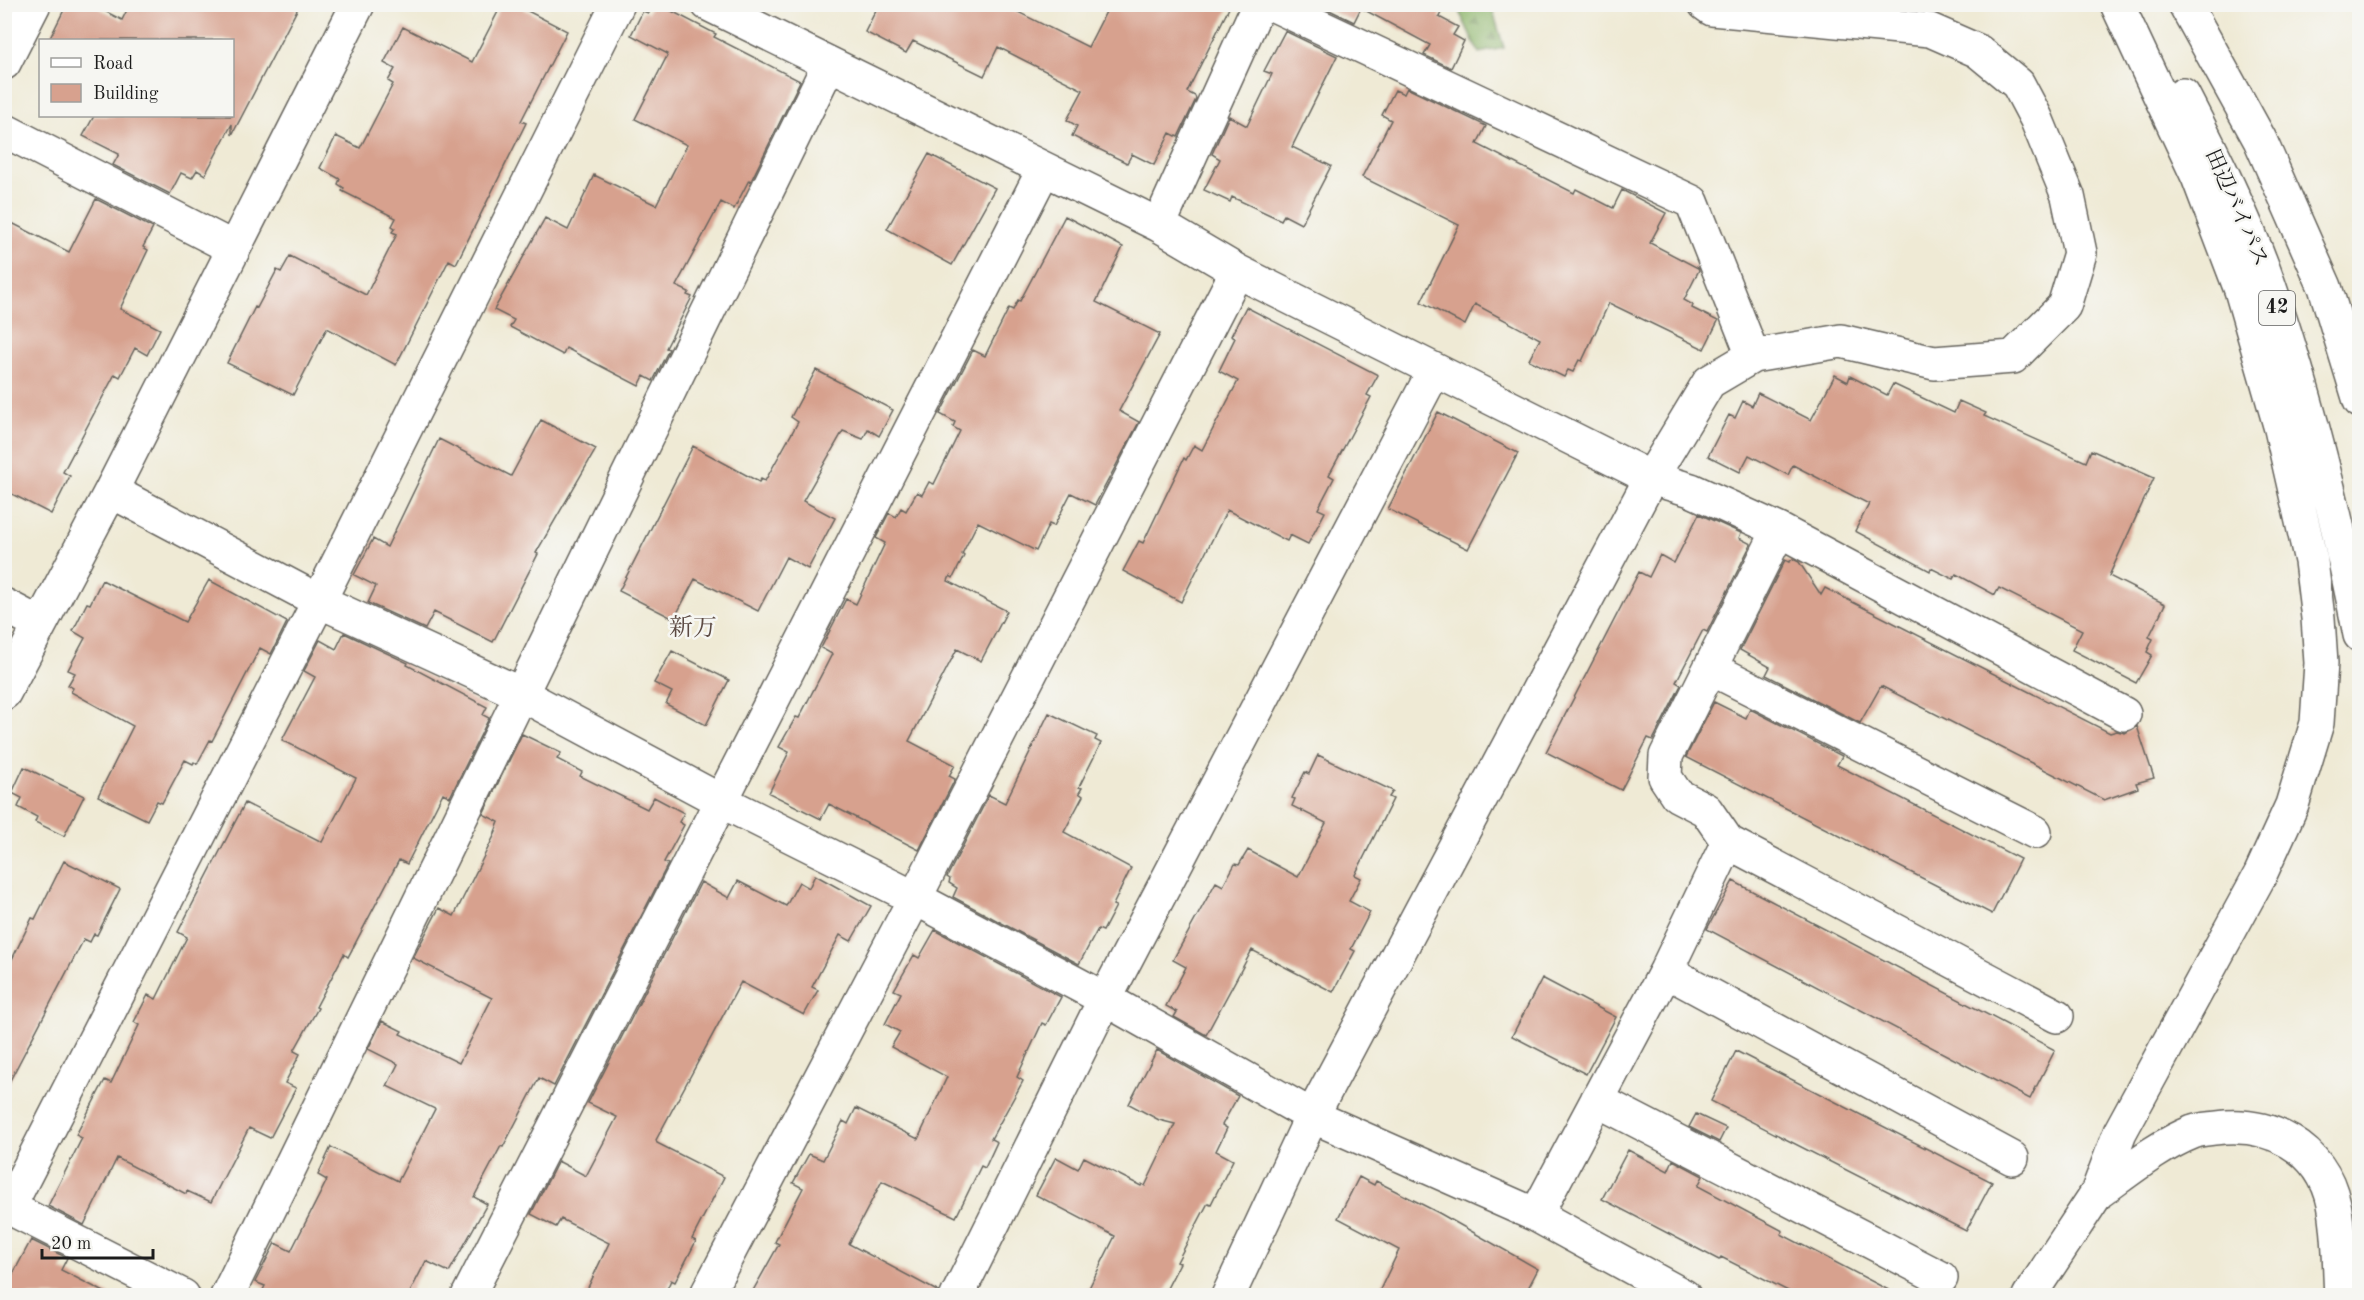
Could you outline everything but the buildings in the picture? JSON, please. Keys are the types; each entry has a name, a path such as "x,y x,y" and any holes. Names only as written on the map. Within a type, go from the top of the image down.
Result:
{"main road":[{"path":"4,63 34,4"},
{"path":"4,693 111,491 358,4"},
{"path":"183,1296 7,1206 320,601 618,4"},
{"path":"708,4 1160,225 1237,271 1434,371 1651,477 1691,490 1779,530 2124,714"},
{"path":"1160,225 1259,4"},
{"path":"1272,4 1692,202 1753,356"},
{"path":"1228,1296 1312,1116 1651,477 1709,382 1753,356 1841,341 1934,363 2013,357 2064,306 2080,253 2068,196 2018,84 1978,51 1930,30 1712,9 1705,4"},
{"path":"2029,1296 2097,1193 2120,1132 2260,875 2292,805 2317,723 2321,663 2312,561 2281,429 2241,290 2198,177 2117,4"},
{"name":"田辺バイパス","path":"2130,4 2167,62 2216,159 2267,280 2302,385 2342,541 2360,635"},
{"name":"42","path":"2185,4 2260,140 2325,287 2360,400"},
{"path":"227,1296 829,64"},
{"path":"4,130 233,248"},
{"path":"2260,140 2343,277 2360,321"},
{"path":"468,1296 1044,169"},
{"path":"706,1296 915,898 1237,271"},
{"path":"957,1296 1105,999 1434,371"},
{"path":"111,491 320,601 521,694 721,801 915,898 1105,999 1312,1116 1536,1215 1684,1296"},
{"path":"1779,530 1666,756 1665,777 1677,795 1706,810 1728,842 2057,1016"},
{"path":"4,605 40,624"},
{"path":"1710,668 2035,832"},
{"path":"1536,1215 1666,971 1728,842"},
{"path":"1666,971 2012,1158"},
{"path":"1597,1100 1941,1278"},
{"path":"2097,1193 2161,1147 2196,1130 2236,1125 2272,1132 2301,1148 2324,1177 2334,1203 2341,1296"}],"green space":[{"path":"1456,5 1491,5 1504,48 1479,53"}],"district":[{"name":"新万","path":"693,629"}]}
